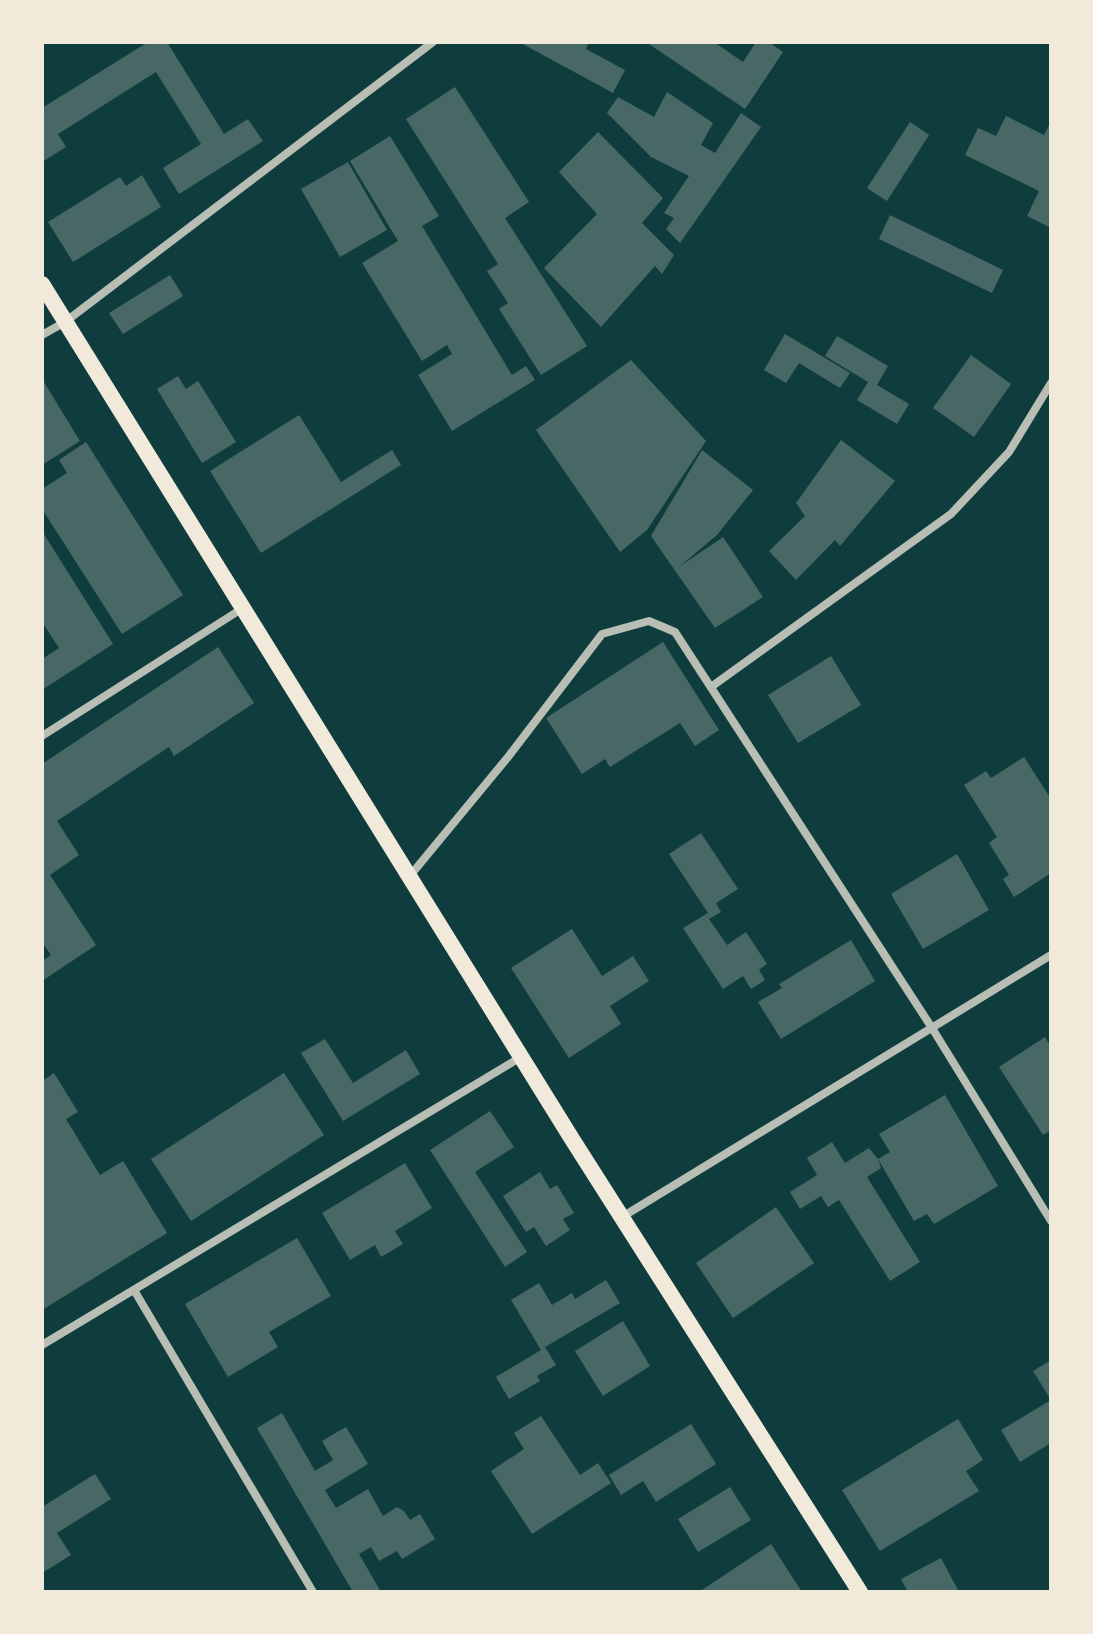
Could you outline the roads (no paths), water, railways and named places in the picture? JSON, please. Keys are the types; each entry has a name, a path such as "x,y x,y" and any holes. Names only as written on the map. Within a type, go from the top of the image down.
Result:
{"main road":[{"path":"42,284 521,1057 860,1592"}],"street":[{"path":"42,335 65,322 433,42"},
{"path":"711,687 951,514 1009,452 1051,383"},
{"path":"42,736 243,608"},
{"path":"409,877 508,757 602,634 649,621 675,632 932,1028 1051,1221"},
{"path":"622,1217 1051,955"},
{"path":"42,1345 521,1057"},
{"path":"134,1290 313,1592"}]}
